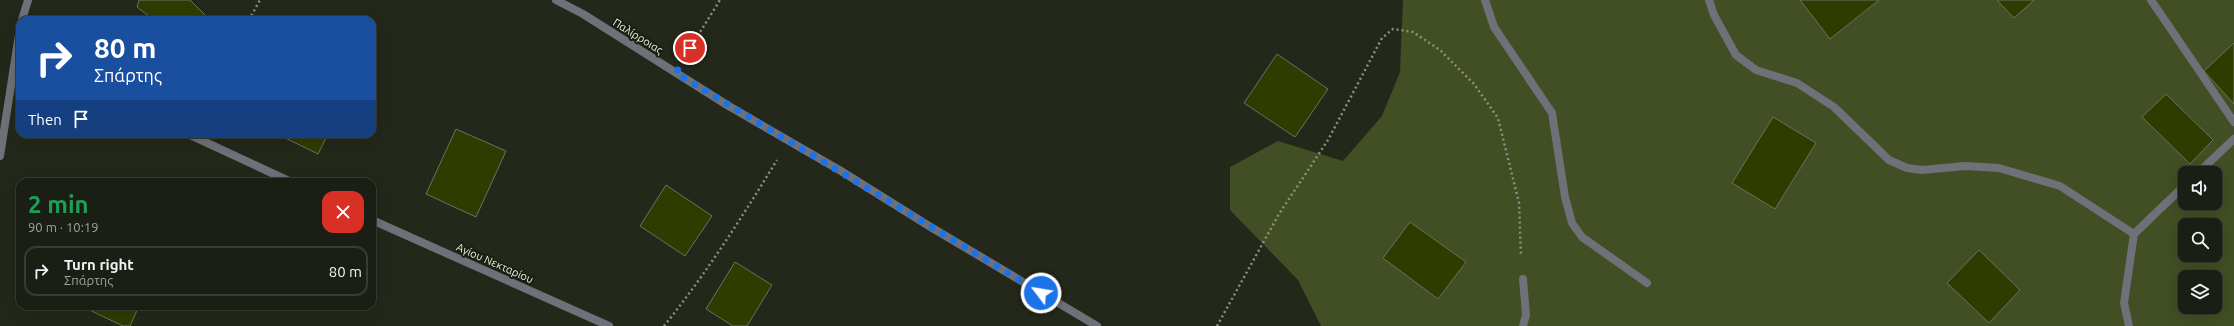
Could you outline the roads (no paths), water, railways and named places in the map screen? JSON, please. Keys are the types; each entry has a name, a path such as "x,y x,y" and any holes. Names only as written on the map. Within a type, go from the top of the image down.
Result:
{"street":[{"path":"23,16 28,0"},
{"name":"Παλίρροιας","path":"556,0 583,14 676,73 1097,326"},
{"path":"1485,0 1494,27 1552,114 1565,197 1575,228 1582,237 1647,283"},
{"path":"1709,0 1714,15 1736,55 1756,70 1797,83 1834,107 1889,160 1907,168 1922,170 1965,166 1999,168 2060,186 2134,234"},
{"path":"2151,0 2234,122"},
{"path":"0,156 16,68"},
{"path":"197,138 282,178"},
{"path":"2205,166 2234,139"},
{"path":"2128,326 2124,303 2134,234 2178,192"},
{"name":"Αγίου Νεκταρίου","path":"376,222 609,326"},
{"path":"1523,278 1526,315 1523,326"}]}
